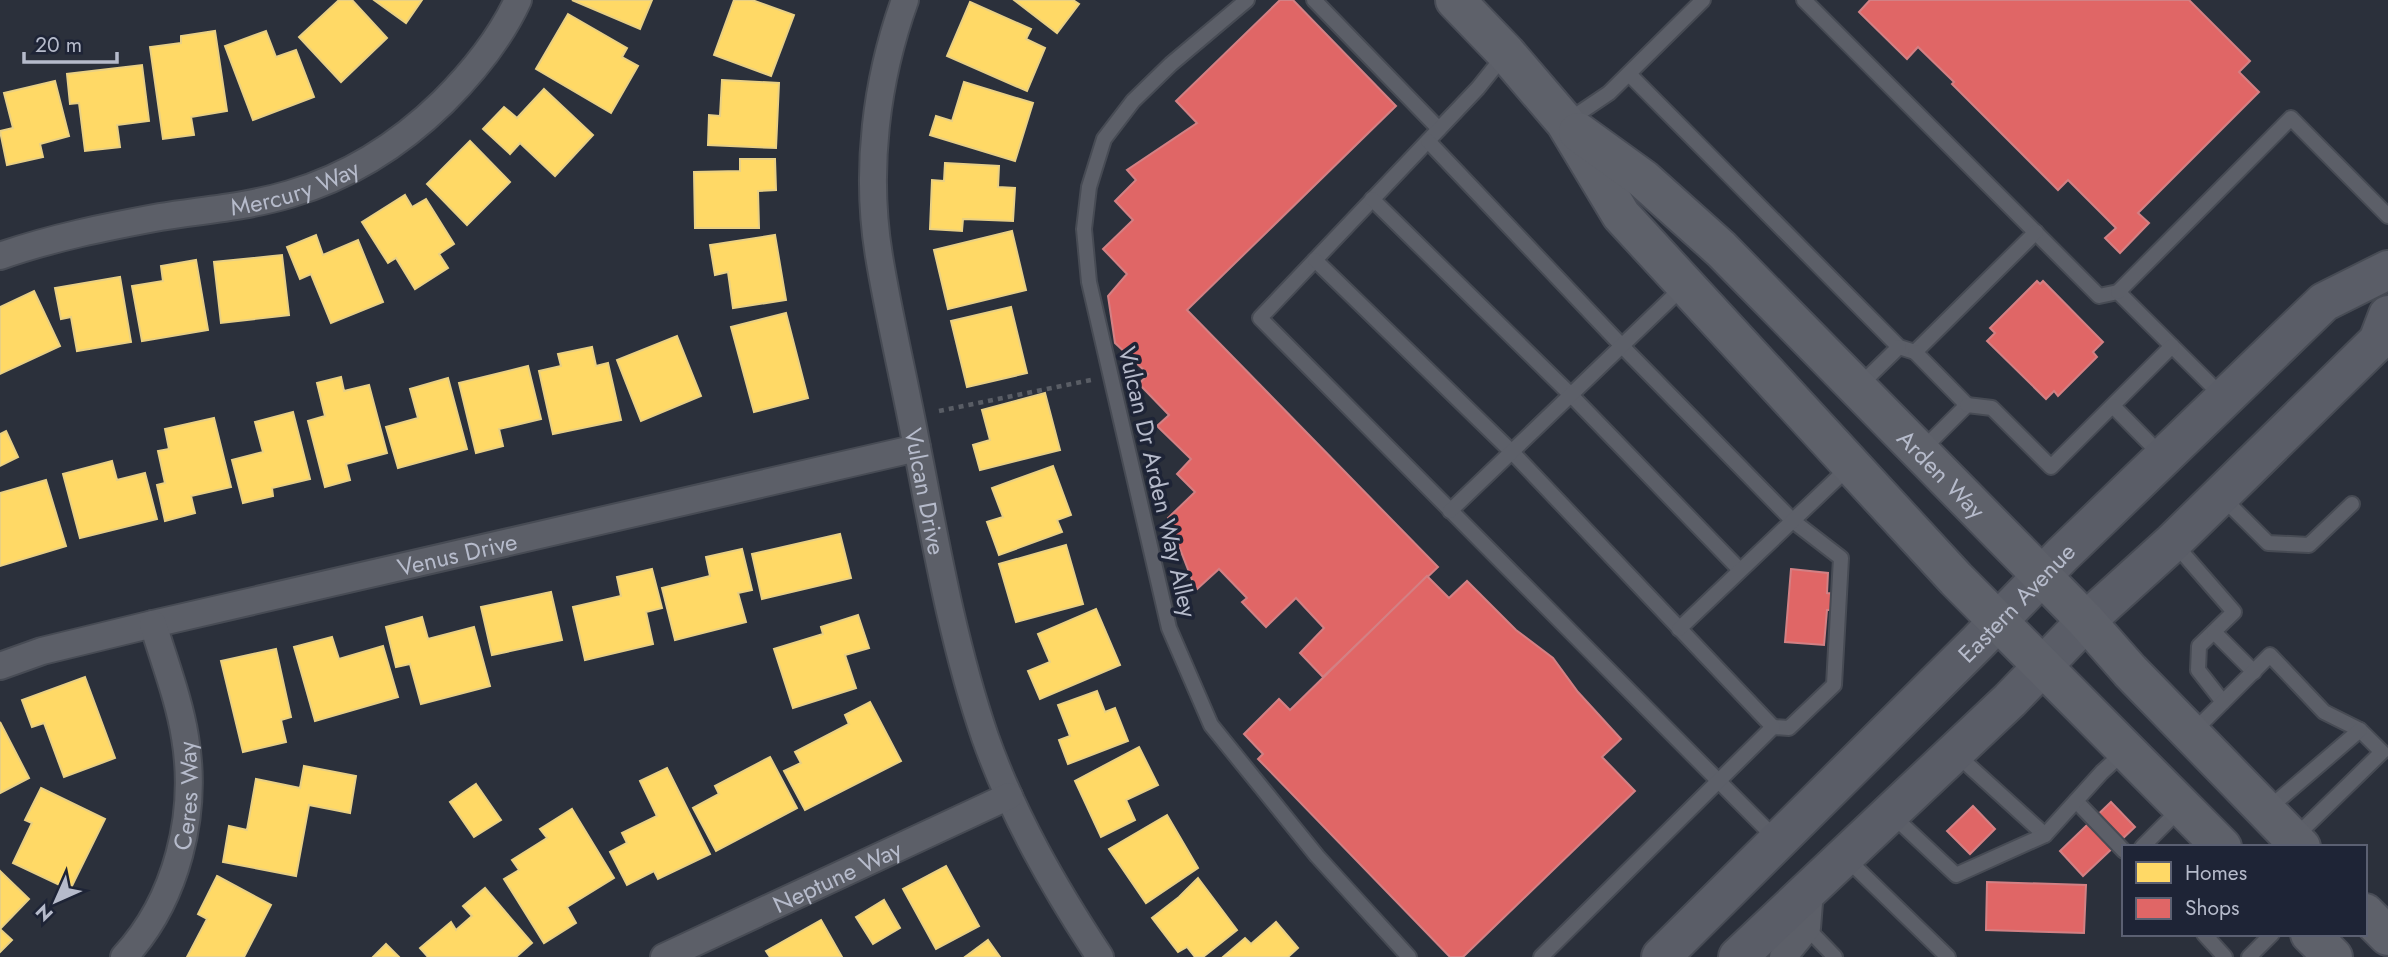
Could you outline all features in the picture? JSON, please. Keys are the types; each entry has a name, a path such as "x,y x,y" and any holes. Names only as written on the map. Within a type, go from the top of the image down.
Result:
{"main road":[{"name":"Arden Way","path":"1455,0 1565,122 1621,215 1956,579 2220,845"},
{"name":"Arden Way","path":"1565,122 1643,179 1721,250 2086,621 2297,843"},
{"name":"Eastern Avenue","path":"1661,957 2040,576 2323,302 2388,270"},
{"path":"1738,957 2010,700 2086,621 2173,542 2378,341 2388,315"},
{"path":"2367,915 2388,936"},
{"path":"2312,936 2333,957"}],"street":[{"name":"Mercury Way","path":"0,256 83,233 291,194 340,175 408,134 438,108 466,80 482,59 518,0"},
{"name":"Vulcan Drive","path":"905,0 891,37 876,117 873,200 878,254 917,448 958,645 985,737 1028,839 1059,895 1100,957"},
{"name":"Venus Drive","path":"0,666 42,651 153,624 917,448"},
{"name":"Ceres Way","path":"124,957 147,929 169,888 187,814 186,738 181,713 153,624"},
{"name":"Neptune Way","path":"664,957 696,950 1009,796"},
{"path":"1783,957 1807,928 1810,890"}],"lane":[{"name":"Vulcan Dr Arden Way Alley","path":"1247,0 1171,64 1133,101 1104,139 1089,187 1084,229 1089,282 1169,628 1211,725 1317,856 1409,957"},
{"path":"1314,0 1439,129"},
{"path":"1565,122 1609,93 1703,0"},
{"path":"1804,0 2099,296 2118,292 2291,118 2388,216"},
{"path":"1506,54 1478,88 1260,318 1778,841"},
{"path":"1629,74 1899,347 1915,352 1968,405 1992,408 2051,467 2172,346"},
{"path":"1315,260 1511,452 1773,727 1789,728 1834,685 1841,558 1793,521 1428,141"},
{"path":"1372,200 1571,395 1741,570"},
{"path":"1915,352 2036,232"},
{"path":"1450,511 1685,285"},
{"path":"2118,292 2224,398"},
{"path":"1857,389 1899,347"},
{"path":"1919,453 1968,405"},
{"path":"2113,406 2163,457"},
{"path":"1679,629 1851,465"},
{"path":"2220,495 2268,543 2309,545 2351,504"},
{"path":"2173,542 2234,612 2199,646 2198,670 2223,702"},
{"path":"2214,632 2253,672"},
{"path":"2192,733 2270,655 2324,712 2360,730 2382,752 2297,843"},
{"path":"1541,957 1773,727"},
{"path":"2266,811 2360,730"},
{"path":"1890,813 1956,875 2045,835 2108,766 2127,750"},
{"path":"1954,752 2045,835"},
{"path":"2076,801 2122,849"},
{"path":"2144,845 2182,807"},
{"path":"1845,857 1948,957"},
{"path":"1807,928 1835,957"},
{"path":"2206,936 2225,957"},
{"path":"2249,957 2270,936"}],"path":[{"path":"911,416 1109,376"}],"building: Homes":[{"path":"339,0 352,0 387,38 341,82 299,37"},
{"path":"374,0 422,0 406,23"},
{"path":"572,0 652,0 640,29"},
{"path":"734,0 752,0 794,15 771,76 714,55"},
{"path":"1014,0 1073,0 1079,4 1057,33"},
{"path":"970,2 1031,29 1026,39 1045,48 1027,91 947,56"},
{"path":"568,14 627,48 622,57 638,66 611,113 536,69"},
{"path":"215,31 227,111 191,117 194,135 163,139 150,47 181,43 181,36"},
{"path":"266,31 276,57 296,50 314,97 253,120 225,46"},
{"path":"142,65 149,121 117,125 120,147 85,151 79,103 70,104 67,74"},
{"path":"722,80 779,83 776,148 708,145 709,115 720,116"},
{"path":"55,81 69,136 40,144 43,157 7,165 0,131 13,128 4,93"},
{"path":"964,82 1033,103 1015,161 930,135 936,116 952,121"},
{"path":"544,89 593,135 555,176 520,143 510,154 483,129 504,107 517,118"},
{"path":"470,141 510,182 467,225 427,184"},
{"path":"740,159 775,159 776,190 758,191 759,228 695,228 694,172 740,171"},
{"path":"945,163 999,166 998,187 1015,188 1013,221 963,219 962,231 930,229 932,180 944,181"},
{"path":"405,195 412,207 426,199 454,244 439,254 448,268 415,289 396,258 388,263 362,222"},
{"path":"1012,231 1026,290 948,309 934,250"},
{"path":"316,235 323,255 358,240 383,302 331,323 311,274 300,279 287,247"},
{"path":"775,235 786,300 733,308 728,272 715,275 710,245"},
{"path":"282,255 289,315 221,323 214,262"},
{"path":"196,260 208,330 142,341 132,286 163,281 161,266"},
{"path":"120,277 131,342 77,351 71,317 61,319 55,288"},
{"path":"34,291 60,346 0,374 0,307"},
{"path":"1011,307 1027,373 967,387 951,321"},
{"path":"786,313 808,398 754,412 731,327"},
{"path":"677,336 701,396 641,421 617,360"},
{"path":"592,347 596,366 608,363 621,420 553,434 539,371 561,366 558,354"},
{"path":"528,366 541,419 499,429 503,446 476,453 459,383"},
{"path":"341,377 344,391 369,385 387,453 346,464 350,480 325,487 308,421 325,416 317,383"},
{"path":"448,378 467,449 398,468 386,427 418,418 410,389"},
{"path":"1045,393 1060,450 980,470 973,445 990,440 982,410"},
{"path":"293,412 310,479 272,488 273,496 243,503 232,460 263,452 255,422"},
{"path":"214,418 231,487 191,496 195,513 165,521 157,485 165,483 158,451 169,449 165,429"},
{"path":"6,431 18,457 0,466 0,434"},
{"path":"112,461 117,480 145,473 157,519 80,538 63,474"},
{"path":"1053,466 1071,515 1057,520 1062,532 999,555 987,522 1003,517 992,488"},
{"path":"46,480 66,546 0,566 0,493"},
{"path":"840,534 851,578 762,599 752,554"},
{"path":"1066,545 1083,604 1016,622 999,564"},
{"path":"742,549 752,590 738,593 746,622 675,640 662,588 710,576 706,557"},
{"path":"652,569 662,608 646,612 653,644 585,660 573,607 621,596 617,577"},
{"path":"551,592 562,640 492,655 481,607"},
{"path":"1096,609 1120,665 1040,699 1028,671 1050,662 1038,634"},
{"path":"858,615 869,648 845,655 856,688 793,708 774,649 823,634 821,627"},
{"path":"422,617 428,639 474,627 490,686 421,704 410,664 396,667 386,627"},
{"path":"332,637 339,659 383,646 398,697 315,721 294,647"},
{"path":"276,649 291,717 281,720 286,742 243,752 221,661"},
{"path":"85,677 115,758 64,777 44,723 32,727 22,700"},
{"path":"1097,691 1105,712 1115,708 1128,741 1068,764 1059,740 1070,736 1058,705"},
{"path":"870,702 901,761 805,810 784,771 801,763 795,752 849,724 845,715"},
{"path":"0,722 29,778 0,793"},
{"path":"1139,747 1158,785 1126,800 1135,820 1101,837 1075,781"},
{"path":"770,757 797,808 716,851 693,808 719,794 715,786"},
{"path":"304,766 356,776 350,813 309,805 296,876 223,862 229,826 247,830 256,779 300,788"},
{"path":"667,768 710,854 658,879 654,871 627,885 610,852 627,843 622,833 657,816 640,781"},
{"path":"476,784 501,820 474,837 450,802"},
{"path":"41,788 105,819 70,890 13,863 32,823 25,820"},
{"path":"572,809 614,878 567,907 576,923 544,943 504,879 519,870 512,860 547,838 540,829"},
{"path":"1167,815 1198,868 1146,903 1109,849"},
{"path":"946,866 979,926 936,949 903,889"},
{"path":"0,871 29,899 0,929"},
{"path":"217,876 271,905 244,957 187,957 207,919 198,914"},
{"path":"1198,878 1237,930 1203,957 1195,957 1187,947 1178,952 1152,918"},
{"path":"485,888 532,943 516,957 428,957 420,948 451,922 456,930 472,916 463,906"},
{"path":"884,900 900,928 873,944 856,917"},
{"path":"821,920 842,957 770,957 766,951"},
{"path":"1276,922 1298,948 1288,957 1223,957 1245,938 1251,944"},
{"path":"0,929 12,940 0,952"},
{"path":"988,940 1000,957 965,957"},
{"path":"386,944 399,957 373,957"}],"building: Shops":[{"path":"1280,0 1293,0 1396,106 1187,310 1438,567 1323,677 1300,653 1324,628 1296,598 1266,627 1242,602 1247,598 1219,569 1196,590 1168,518 1195,492 1177,474 1191,459 1157,426 1169,415 1139,384 1148,374 1115,343 1108,296 1127,274 1103,249 1133,220 1115,201 1136,180 1127,170 1197,123 1176,101"},
{"path":"1870,0 2189,0 2250,61 2239,72 2259,92 2138,213 2149,223 2120,253 2105,238 2116,228 2068,180 2058,190 1918,47 1907,59 1859,12"},
{"path":"2037,281 2040,284 2043,281 2103,342 2093,352 2097,357 2058,396 2054,391 2046,399 1987,341 1995,333 1990,328"},
{"path":"1791,569 1828,573 1827,593 1837,594 1836,610 1827,610 1824,645 1785,642"},
{"path":"1427,576 1449,598 1467,581 1516,630 1553,658 1578,692 1621,739 1602,757 1635,791 1463,957 1450,957 1258,759 1263,754 1244,734 1279,699 1290,710"},
{"path":"2111,802 2135,827 2083,876 2060,851"},
{"path":"1973,806 1995,829 1970,854 1947,831"},
{"path":"1987,882 2086,885 2084,933 1986,930"}]}
